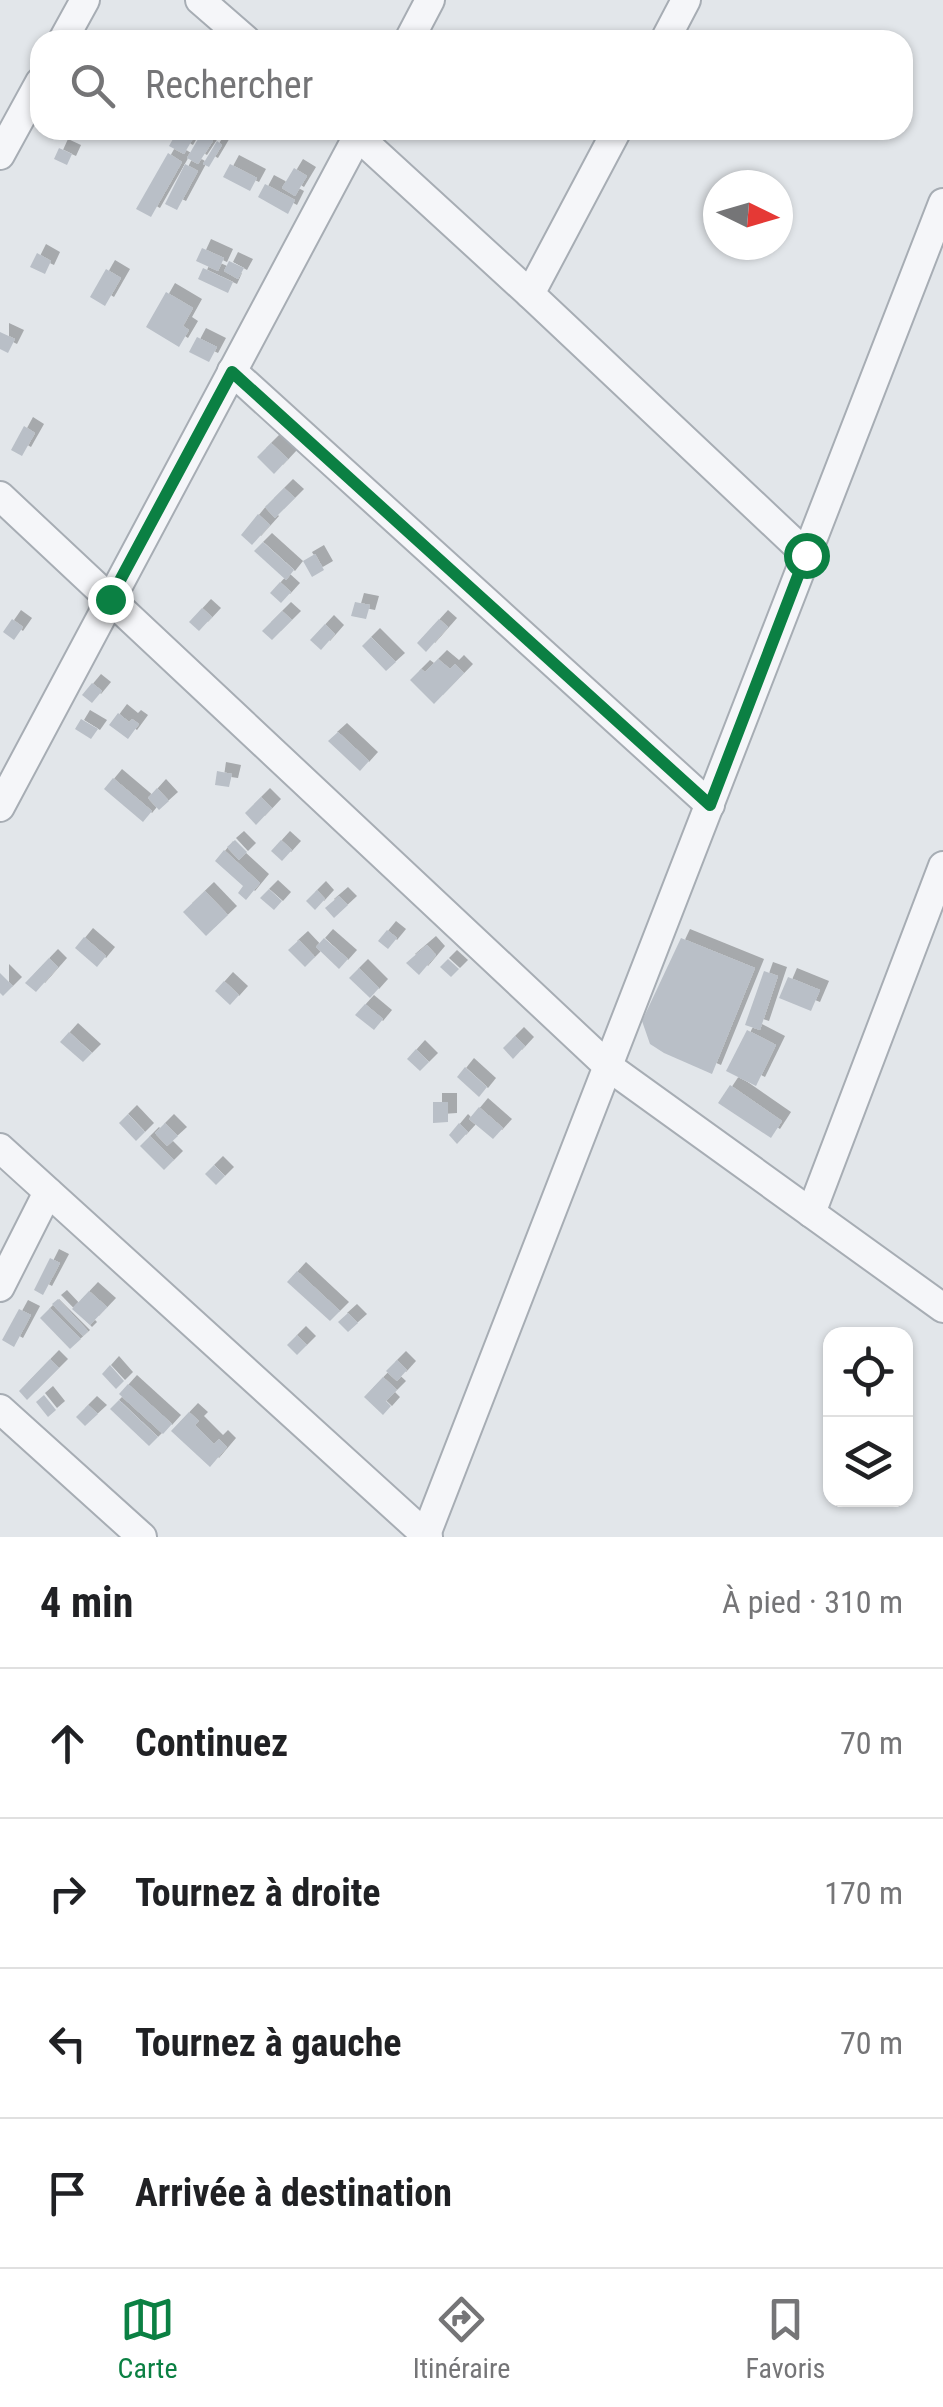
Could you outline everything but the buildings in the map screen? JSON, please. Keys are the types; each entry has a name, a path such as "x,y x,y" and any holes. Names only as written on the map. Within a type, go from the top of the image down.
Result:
{"street":[{"path":"70,30 86,0"},
{"path":"200,0 234,30"},
{"path":"414,30 430,0"},
{"path":"670,30 686,0"},
{"path":"0,155 30,100"},
{"path":"0,808 353,140"},
{"path":"366,140 806,555"},
{"path":"530,294 612,140"},
{"path":"0,1148 426,1536 943,203"},
{"path":"232,372 710,805"},
{"path":"0,496 608,1066 943,1308"},
{"path":"811,1212 943,866"},
{"path":"0,1288 48,1192"},
{"path":"0,1408 142,1537"}],"route":[{"path":"110,599 232,372 710,805 806,555"}]}
